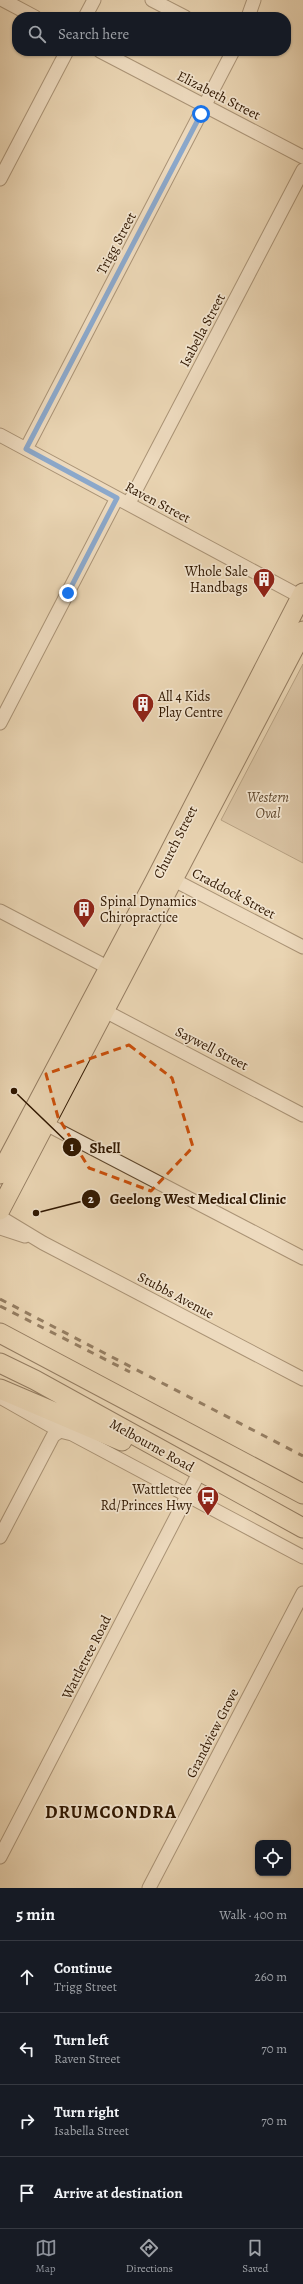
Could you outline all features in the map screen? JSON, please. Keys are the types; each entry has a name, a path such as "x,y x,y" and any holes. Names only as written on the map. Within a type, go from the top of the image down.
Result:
{"highway":[{"name":"Church Street","path":"0,1174 109,968 302,596"},
{"name":"Church Street","path":"0,1210 303,631"},
{"name":"Melbourne Road","path":"0,1333 303,1494"},
{"name":"Melbourne Road","path":"0,1362 303,1528"},
{"path":"0,1389 98,1430 136,1448 200,1471"}],"street":[{"path":"3,0 26,12"},
{"path":"88,12 94,0"},
{"path":"152,0 175,12"},
{"path":"250,12 254,0"},
{"path":"0,180 64,56"},
{"name":"Elizabeth Street","path":"110,56 303,157"},
{"name":"Trigg Street","path":"26,449 231,56"},
{"name":"Isabella Street","path":"0,723 303,170"},
{"name":"Raven Street","path":"0,436 302,596"},
{"name":"Craddock Street","path":"172,879 303,947"},
{"path":"0,911 109,968"},
{"name":"Saywell Street","path":"105,1011 303,1115"},
{"path":"46,1124 303,1258"},
{"name":"Stubbs Avenue","path":"0,1217 35,1238 303,1380"},
{"name":"Stubbs Avenue","path":"0,1228 35,1238"},
{"path":"0,1397 60,1431 68,1432 188,1494 303,1557"},
{"path":"0,1537 53,1436 60,1431"},
{"name":"Wattletree Road","path":"0,1857 200,1471"},
{"name":"Grandview Grove","path":"149,1888 303,1593"}],"highlighted area":[{"path":"129,1045 172,1078 193,1147 151,1191 89,1168 58,1117 46,1074"}],"green space":[{"name":"Western Oval","path":"303,664 303,863 221,820"}],"railway":[{"path":"0,1299 303,1456"},
{"path":"0,1306 130,1372"}],"place":[{"name":"Whole Sale Handbags","path":"264,598"},
{"name":"All 4 Kids Play Centre","path":"143,724"},
{"name":"Spinal Dynamics Chiropractice","path":"84,928"},
{"name":"Shell","path":"14,1091"},
{"name":"Geelong West Medical Clinic","path":"36,1213"},
{"name":"Wattletree Rd/Princes Hwy","path":"208,1516"}],"district":[{"name":"DRUMCONDRA","path":"111,1812"}],"route":[{"path":"68,593 117,498 26,449 201,114"}]}
